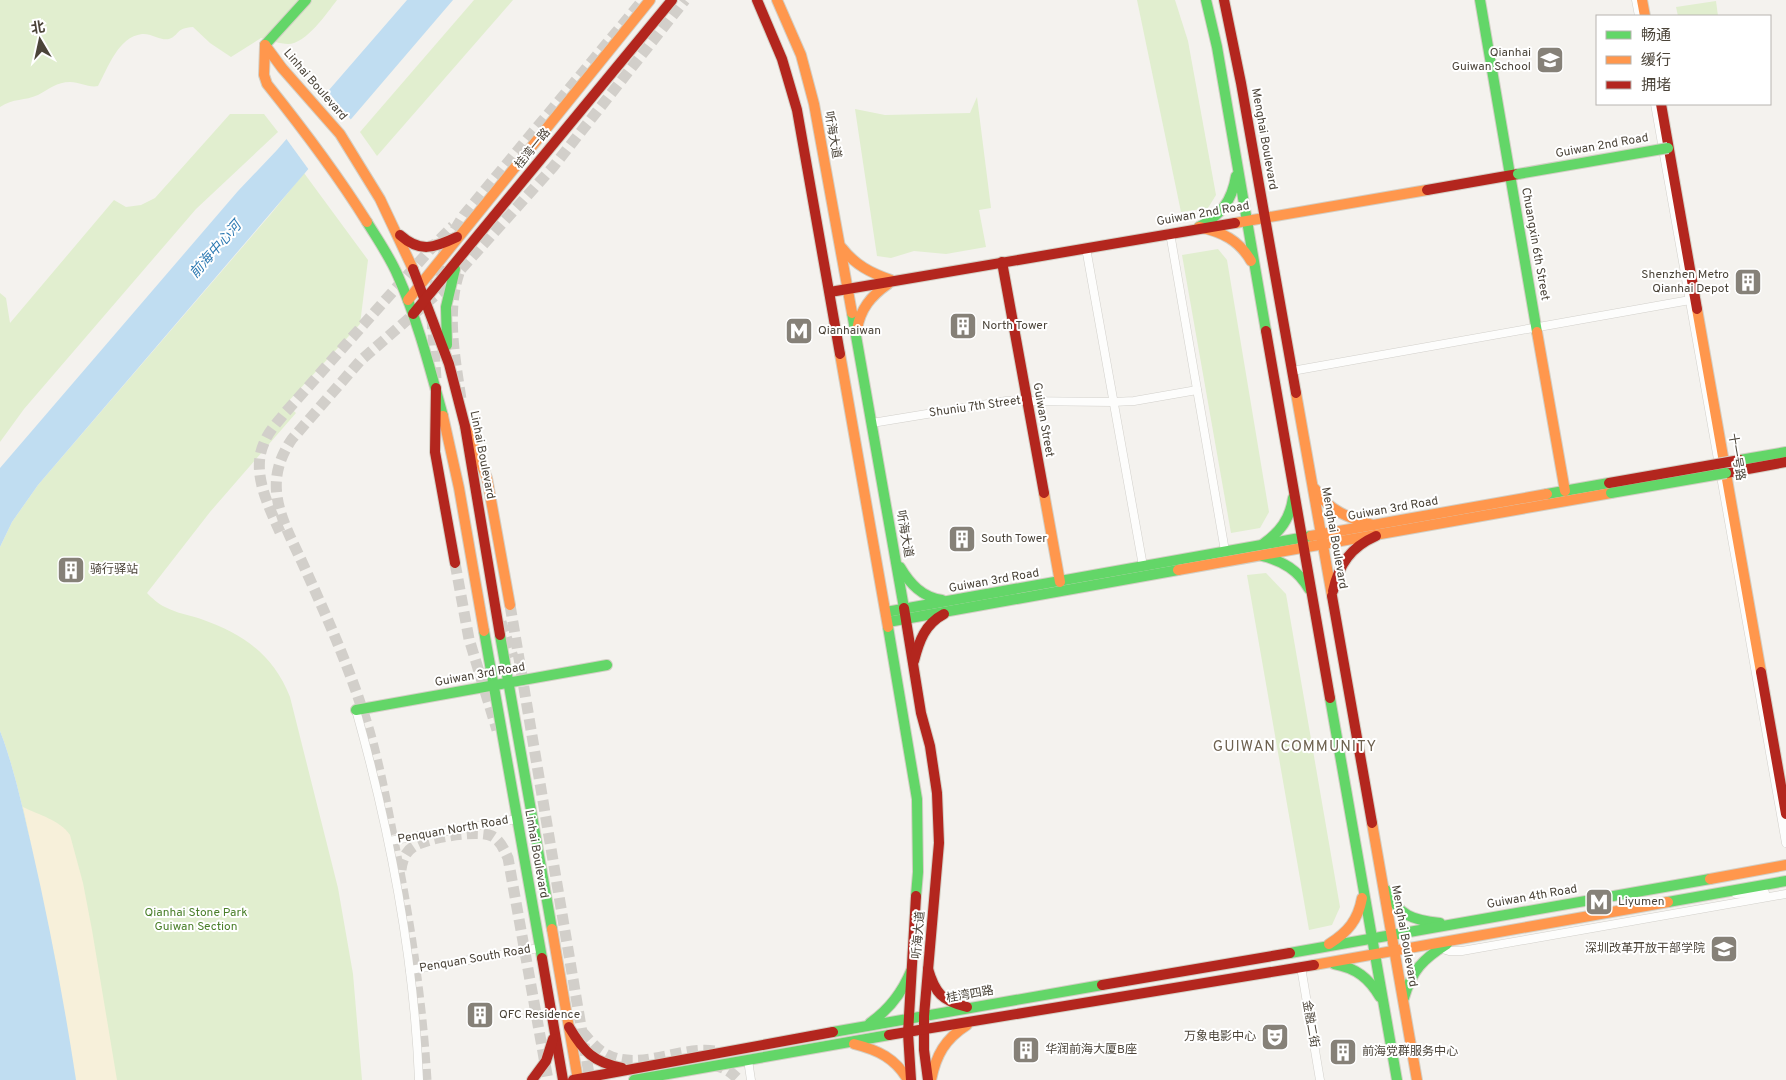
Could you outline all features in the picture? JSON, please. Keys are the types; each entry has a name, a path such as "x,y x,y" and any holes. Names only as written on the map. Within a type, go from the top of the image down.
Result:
{"main road":[{"path":"265,45 306,0"},
{"name":"桂湾一路","path":"408,300 650,0"},
{"name":"桂湾一路","path":"413,314 672,0"},
{"name":"听海大道","path":"757,0 782,59 793,92 830,292 917,799 918,872 908,1018 910,1080"},
{"name":"听海大道","path":"777,0 796,42 810,88 897,562 921,713 931,754 939,819 936,880 923,1030 930,1080"},
{"path":"1206,0 1217,47 1397,1080"},
{"name":"Menghai Boulevard","path":"1224,0 1241,83 1417,1080"},
{"name":"Chuangxin 6th Street","path":"1480,0 1514,174 1536,327 1565,491"},
{"path":"1642,0 1645,15"},
{"name":"Linhai Boulevard","path":"265,45 340,134 380,199 420,285 448,364 465,426 577,1080"},
{"name":"Linhai Boulevard","path":"265,45 264,75 267,84 319,150 360,210 388,256 408,300 436,388 459,488 563,1080"},
{"name":"十一号路","path":"1661,105 1786,814"},
{"name":"Guiwan 2nd Road","path":"830,292 1668,148"},
{"path":"1199,228 1218,216 1228,206 1235,186 1237,165"},
{"path":"1199,228 1230,236 1244,250 1256,271"},
{"path":"397,232 406,242 421,248 437,246 460,235"},
{"path":"840,245 847,256 862,268 893,281"},
{"path":"448,364 445,328 446,301 457,262"},
{"name":"Guiwan Street","path":"1002,262 1060,582"},
{"path":"856,339 862,309 878,290 893,281"},
{"path":"436,388 435,452 455,563"},
{"path":"465,426 487,478 510,604"},
{"name":"Guiwan 3rd Road","path":"887,617 1376,536 1610,488 1741,465 1786,452"},
{"name":"Guiwan 3rd Road","path":"1741,465 1786,462"},
{"path":"1312,483 1319,496 1335,512 1373,525"},
{"path":"1262,544 1277,533 1286,523 1292,508 1294,487"},
{"name":"Guiwan 3rd Road","path":"953,606 1060,582 1262,544 1565,491 1610,488"},
{"path":"1332,598 1336,577 1343,560 1360,544 1376,536"},
{"path":"1262,556 1276,559 1293,568 1306,583 1313,601"},
{"path":"897,562 906,578 926,596 953,606"},
{"path":"913,667 917,651 927,628 953,606"},
{"name":"Guiwan 3rd Road","path":"356,710 608,665"},
{"name":"Guiwan 4th Road","path":"1372,939 1786,864"},
{"path":"1381,879 1390,899 1404,915 1422,921 1452,924"},
{"path":"634,1080 845,1042 1375,955 1786,881"},
{"path":"1322,948 1345,934 1353,926 1360,911 1363,889"},
{"name":"桂湾四路","path":"577,1080 908,1018 1372,939"},
{"path":"1403,1001 1407,984 1413,972 1423,962 1453,941"},
{"path":"1325,963 1342,965 1360,972 1368,978 1384,1005"},
{"path":"928,970 934,988 940,995 950,1002 971,1008"},
{"path":"866,1026 880,1017 894,1004 903,990 911,971"},
{"path":"930,1080 936,1060 943,1046 950,1037 973,1022"},
{"path":"569,1027 587,1054 595,1060 602,1064 631,1069"},
{"path":"532,1080 548,1059 554,1033"},
{"path":"845,1042 865,1046 887,1055 896,1061 910,1080"}],"street":[{"path":"1636,0 1639,15"},
{"path":"1655,105 1786,843"},
{"path":"1170,233 1225,551"},
{"path":"1086,248 1143,566"},
{"path":"1292,371 1690,300"},
{"name":"Shuniu 7th Street","path":"872,423 989,403 1027,400 1114,402 1197,390"},
{"path":"356,710 389,842 410,970 420,1080"},
{"name":"Penquan North Road","path":"389,842 517,819"},
{"path":"1714,894 1760,894 1786,890"},
{"path":"1430,945 1440,949 1455,951 1471,950 1786,894"},
{"name":"Penquan South Road","path":"410,970 540,948"},
{"name":"金融二街","path":"1301,967 1320,1080"},
{"path":"748,1060 752,1080"}],"green space":[{"path":"0,0 337,0 316,27 295,43 278,43 261,38 231,57 210,43 193,27 180,30 169,39 142,34 134,36 120,47 98,86 65,82 53,86 38,95 10,102 0,107"},
{"path":"474,0 513,0 377,156 360,132"},
{"path":"1137,0 1175,0 1188,41 1216,195 1208,208 1181,212"},
{"path":"1716,1 1718,15 1678,15 1676,7"},
{"path":"977,97 991,208 979,210 986,247 946,254 914,251 891,258 877,256 855,109 885,115 970,113"},
{"path":"230,114 264,114 278,132 196,209 24,409 0,442 0,293 6,298 10,323 114,200 126,207 141,205 155,198"},
{"name":"Qianhai Stone Park Guiwan Section","path":"304,173 368,260 360,324 286,404 296,413 210,512 147,593 162,606 216,625 243,639 265,657 275,669 290,697 338,888 353,974 362,1080 76,1080 38,873 17,787 0,731 0,547 12,522 38,485"},
{"path":"1218,249 1227,260 1269,512 1260,528 1231,533 1182,255"},
{"path":"1266,573 1286,594 1340,907 1332,925 1309,930 1247,575"}],"sand":[{"path":"23,807 61,825 70,835 83,883 117,1080 76,1080 56,963"}],"water":[{"name":"前海中心河","path":"407,0 453,0 38,485 12,522 0,547 0,468 238,191 277,150"},
{"path":"0,731 17,787 38,873 56,962 76,1080 0,1080"}],"pier":[{"path":"326,89 352,121 309,170 285,137"}],"tunnel":[{"path":"434,292 444,252 464,215 643,0"},
{"path":"426,1080 418,990 409,930 376,758 362,709 347,667 282,516 276,486 278,471 283,455 292,439 360,361 445,287 553,167 685,0"},
{"path":"280,532 266,500 260,477 260,454 268,435 284,414 453,226"},
{"path":"459,273 455,288 452,320 454,352 461,399"},
{"path":"432,318 436,379"},
{"path":"455,563 469,639 497,730"},
{"path":"510,605 590,1080"},
{"path":"501,622 513,657"},
{"path":"401,870 403,860 408,851 428,841 464,834 485,834 492,836 500,843 508,858 548,1080"},
{"path":"582,1032 601,1051 614,1058 643,1060 701,1050 715,1051"},
{"path":"713,1065 727,1070 739,1080"}],"traffic: fast":[{"path":"265,45 306,0"},
{"path":"1206,0 1217,47 1266,331"},
{"path":"1480,0 1537,332"},
{"path":"1518,174 1668,148"},
{"path":"1199,227 1214,217 1224,206 1232,193 1236,176"},
{"path":"367,222 391,262 412,310 443,416"},
{"path":"447,345 446,307 455,269"},
{"path":"852,313 904,608"},
{"path":"1740,460 1786,452"},
{"path":"1611,493 1726,473"},
{"path":"1547,494 1609,483"},
{"path":"1263,544 1274,535 1287,519 1293,498"},
{"path":"886,612 1311,536"},
{"path":"1262,556 1289,567 1305,582 1309,589"},
{"path":"900,567 917,589 928,596 942,600"},
{"path":"888,622 1178,570"},
{"path":"888,627 917,799 918,872 916,896"},
{"path":"484,631 542,958"},
{"path":"500,635 552,929"},
{"path":"356,710 607,665"},
{"path":"1330,698 1397,1080"},
{"path":"1290,953 1710,879"},
{"path":"1668,902 1786,881"},
{"path":"1386,890 1396,906 1408,915 1440,923"},
{"path":"1404,998 1407,988 1420,966 1431,955 1447,944"},
{"path":"1334,964 1349,968 1361,975 1371,984 1380,997"},
{"path":"870,1023 895,1000 911,971"},
{"path":"833,1032 1102,985"},
{"path":"634,1080 889,1035"}],"traffic: slow":[{"path":"408,300 650,0"},
{"path":"777,0 801,55 814,104 852,313"},
{"path":"1642,0 1645,15"},
{"path":"265,45 282,68 340,134 380,199 413,269"},
{"path":"265,45 264,75 267,84 319,152 367,222"},
{"path":"1235,223 1427,190"},
{"path":"1199,227 1215,231 1229,238 1241,248 1251,261"},
{"path":"842,248 864,268 891,280"},
{"path":"857,330 858,322 867,304 876,293 888,284"},
{"path":"1697,309 1761,672"},
{"path":"1537,332 1565,491"},
{"path":"840,354 888,627"},
{"path":"1296,393 1332,596"},
{"path":"443,416 459,488 484,631"},
{"path":"465,426 487,478 510,605"},
{"path":"1315,489 1327,503 1340,513 1373,525"},
{"path":"1044,493 1060,582"},
{"path":"1178,570 1611,493"},
{"path":"1311,536 1547,494"},
{"path":"1372,823 1417,1080"},
{"path":"1710,879 1786,865"},
{"path":"1329,944 1342,935 1351,925 1358,913 1362,898"},
{"path":"1314,965 1668,902"},
{"path":"552,929 578,1080"},
{"path":"931,1080 943,1048 959,1030 967,1025"},
{"path":"854,1044 885,1056 903,1072 908,1080"}],"traffic: jam":[{"path":"413,314 672,0"},
{"path":"757,0 782,59 797,110 840,354"},
{"path":"1224,0 1241,83 1296,393"},
{"path":"1661,105 1697,309"},
{"path":"1427,190 1518,174"},
{"path":"830,292 1235,223"},
{"path":"400,235 407,241 427,247 441,244 457,237"},
{"path":"1002,262 1044,493"},
{"path":"413,269 449,364 465,426 500,635"},
{"path":"1266,331 1330,698"},
{"path":"436,388 435,452 455,563"},
{"path":"1609,483 1740,460"},
{"path":"1726,473 1786,462"},
{"path":"1333,591 1339,573 1347,558 1360,545 1376,536"},
{"path":"1332,596 1372,823"},
{"path":"904,608 921,713 930,746 937,793 939,843 924,1016 924,1050 928,1080"},
{"path":"914,661 927,628 944,614"},
{"path":"1761,672 1786,814"},
{"path":"911,1080 908,1033 916,896"},
{"path":"1102,985 1290,953"},
{"path":"542,958 563,1080"},
{"path":"889,1035 1314,965"},
{"path":"928,969 941,995 951,1002 967,1007"},
{"path":"569,1027 590,1055 604,1063 622,1068"},
{"path":"573,1080 833,1032"},
{"path":"532,1080 546,1061 553,1039"}],"place":[{"name":"Qianhai Guiwan School","path":"1550,60"},
{"name":"Shenzhen Metro Qianhai Depot","path":"1748,282"},
{"name":"North Tower","path":"963,326"},
{"name":"Qianhaiwan","path":"799,331"},
{"name":"South Tower","path":"962,539"},
{"name":"骑行驿站","path":"71,570"},
{"name":"Liyumen","path":"1599,902"},
{"name":"深圳改革开放干部学院","path":"1724,949"},
{"name":"QFC Residence","path":"480,1015"},
{"name":"万象电影中心","path":"1275,1037"},
{"name":"华润前海大厦B座","path":"1026,1050"},
{"name":"前海党群服务中心","path":"1343,1052"}],"district":[{"name":"GUIWAN COMMUNITY","path":"1295,747"}]}
